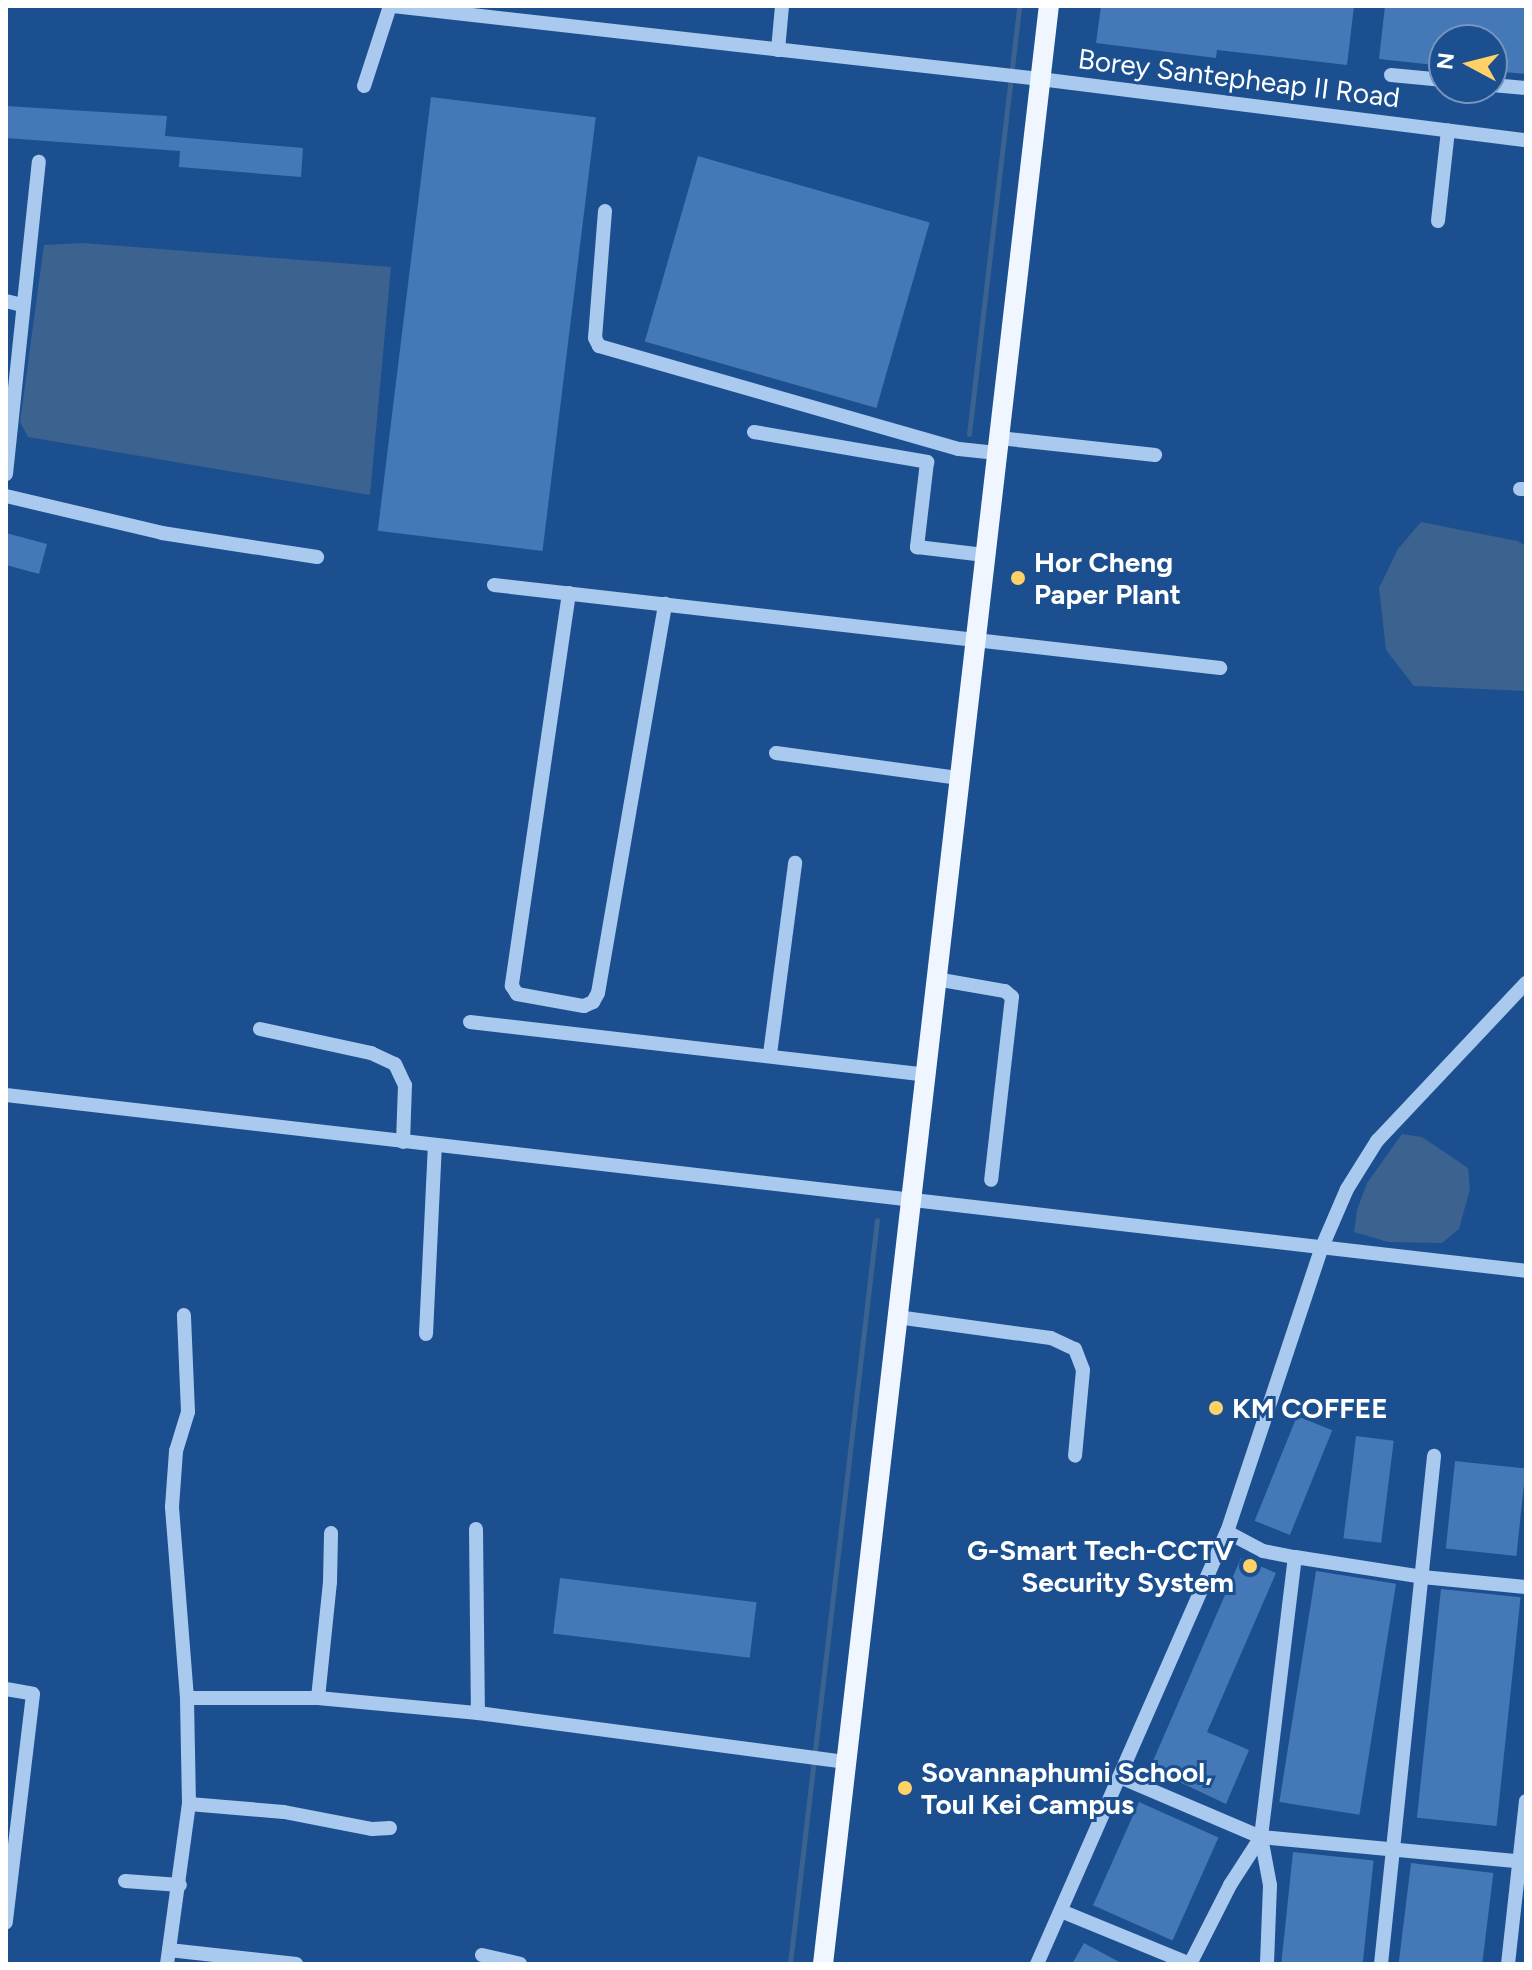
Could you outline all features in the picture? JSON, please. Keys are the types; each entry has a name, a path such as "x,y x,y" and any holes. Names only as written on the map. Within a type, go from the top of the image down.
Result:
{"main road":[{"path":"823,1964 998,446 1033,78 1049,6"}],"street":[{"name":"Borey Santepheap II Road","path":"392,6 1033,78 1526,140"},
{"path":"364,86 392,6"},
{"path":"778,50 782,6"},
{"path":"1391,75 1428,78"},
{"path":"1438,221 1448,131"},
{"path":"6,474 39,162"},
{"path":"605,211 595,338 599,346 959,449 998,446 1155,455"},
{"path":"6,301 22,305"},
{"path":"754,432 927,462 917,547 985,555"},
{"path":"6,496 162,533 317,557"},
{"path":"494,585 976,637 1220,668"},
{"path":"569,593 512,986 517,994 584,1006 593,1002 598,993 665,604"},
{"path":"776,753 959,778"},
{"path":"770,1054 795,863"},
{"path":"936,979 1005,991 1012,997 991,1180"},
{"path":"1037,1964 1227,1532 1322,1247 1347,1189 1377,1141 1526,983"},
{"path":"470,1022 770,1054 926,1075"},
{"path":"260,1029 371,1053 395,1064 405,1085 403,1142"},
{"path":"6,1095 1526,1271"},
{"path":"426,1334 435,1146"},
{"path":"184,1315 188,1412 176,1451 172,1507 187,1698 189,1804 168,1957 296,1964"},
{"path":"897,1317 1051,1338 1075,1349 1083,1370 1075,1456"},
{"path":"1381,1964 1434,1456"},
{"path":"476,1529 478,1713"},
{"path":"1227,1532 1263,1551 1295,1557 1422,1577 1526,1587"},
{"path":"318,1698 330,1582 331,1533"},
{"path":"1267,1964 1270,1885 1261,1837 1295,1557"},
{"path":"6,1689 33,1694 6,1922"},
{"path":"187,1698 318,1698 478,1713 845,1762"},
{"path":"1120,1777 1261,1837 1523,1861"},
{"path":"1508,1964 1523,1861 1526,1801"},
{"path":"189,1804 284,1812 372,1829 390,1828"},
{"path":"1061,1911 1190,1964 1230,1885 1261,1837"},
{"path":"125,1881 180,1885"},
{"path":"482,1955 520,1964"}],"water":[{"path":"83,243 391,267 370,495 28,437 20,422 44,245"},
{"path":"1421,522 1517,541 1526,546 1526,691 1414,686 1386,650 1379,588 1398,549"},
{"path":"1402,1134 1422,1137 1468,1168 1470,1189 1459,1229 1442,1243 1388,1242 1354,1232 1357,1210 1367,1183"}],"building":[{"path":"1101,6 1354,6 1347,65 1217,50 1216,58 1096,43"},
{"path":"1385,6 1526,6 1526,74 1508,72 1508,24 1428,24 1428,64 1379,59"},
{"path":"431,97 596,117 543,551 378,531"},
{"path":"6,106 167,116 165,136 303,148 301,177 179,167 180,151 6,138"},
{"path":"698,156 930,222 876,408 645,342"},
{"path":"6,533 47,544 39,574 6,565"},
{"path":"1297,1416 1332,1430 1290,1535 1255,1521"},
{"path":"1356,1436 1394,1441 1381,1543 1343,1538"},
{"path":"1455,1461 1526,1468 1516,1556 1446,1549"},
{"path":"1241,1558 1276,1573 1207,1732 1249,1750 1226,1804 1150,1768"},
{"path":"1316,1571 1396,1584 1359,1815 1279,1802"},
{"path":"560,1578 757,1602 750,1658 553,1634"},
{"path":"1441,1589 1521,1597 1497,1826 1417,1818"},
{"path":"1139,1802 1218,1837 1173,1941 1093,1905"},
{"path":"1293,1852 1374,1860 1363,1964 1281,1964"},
{"path":"1411,1863 1493,1873 1482,1964 1399,1964"},
{"path":"1084,1943 1123,1964 1072,1964"}],"waterway":[{"path":"969,434 1019,6"},
{"path":"790,1964 877,1220"}],"place":[{"name":"Hor Cheng Paper Plant","path":"1018,578"},
{"name":"KM COFFEE","path":"1216,1408"},
{"name":"G-Smart Tech-CCTV Security System","path":"1250,1566"},
{"name":"Sovannaphumi School, Toul Kei Campus","path":"905,1788"}]}
